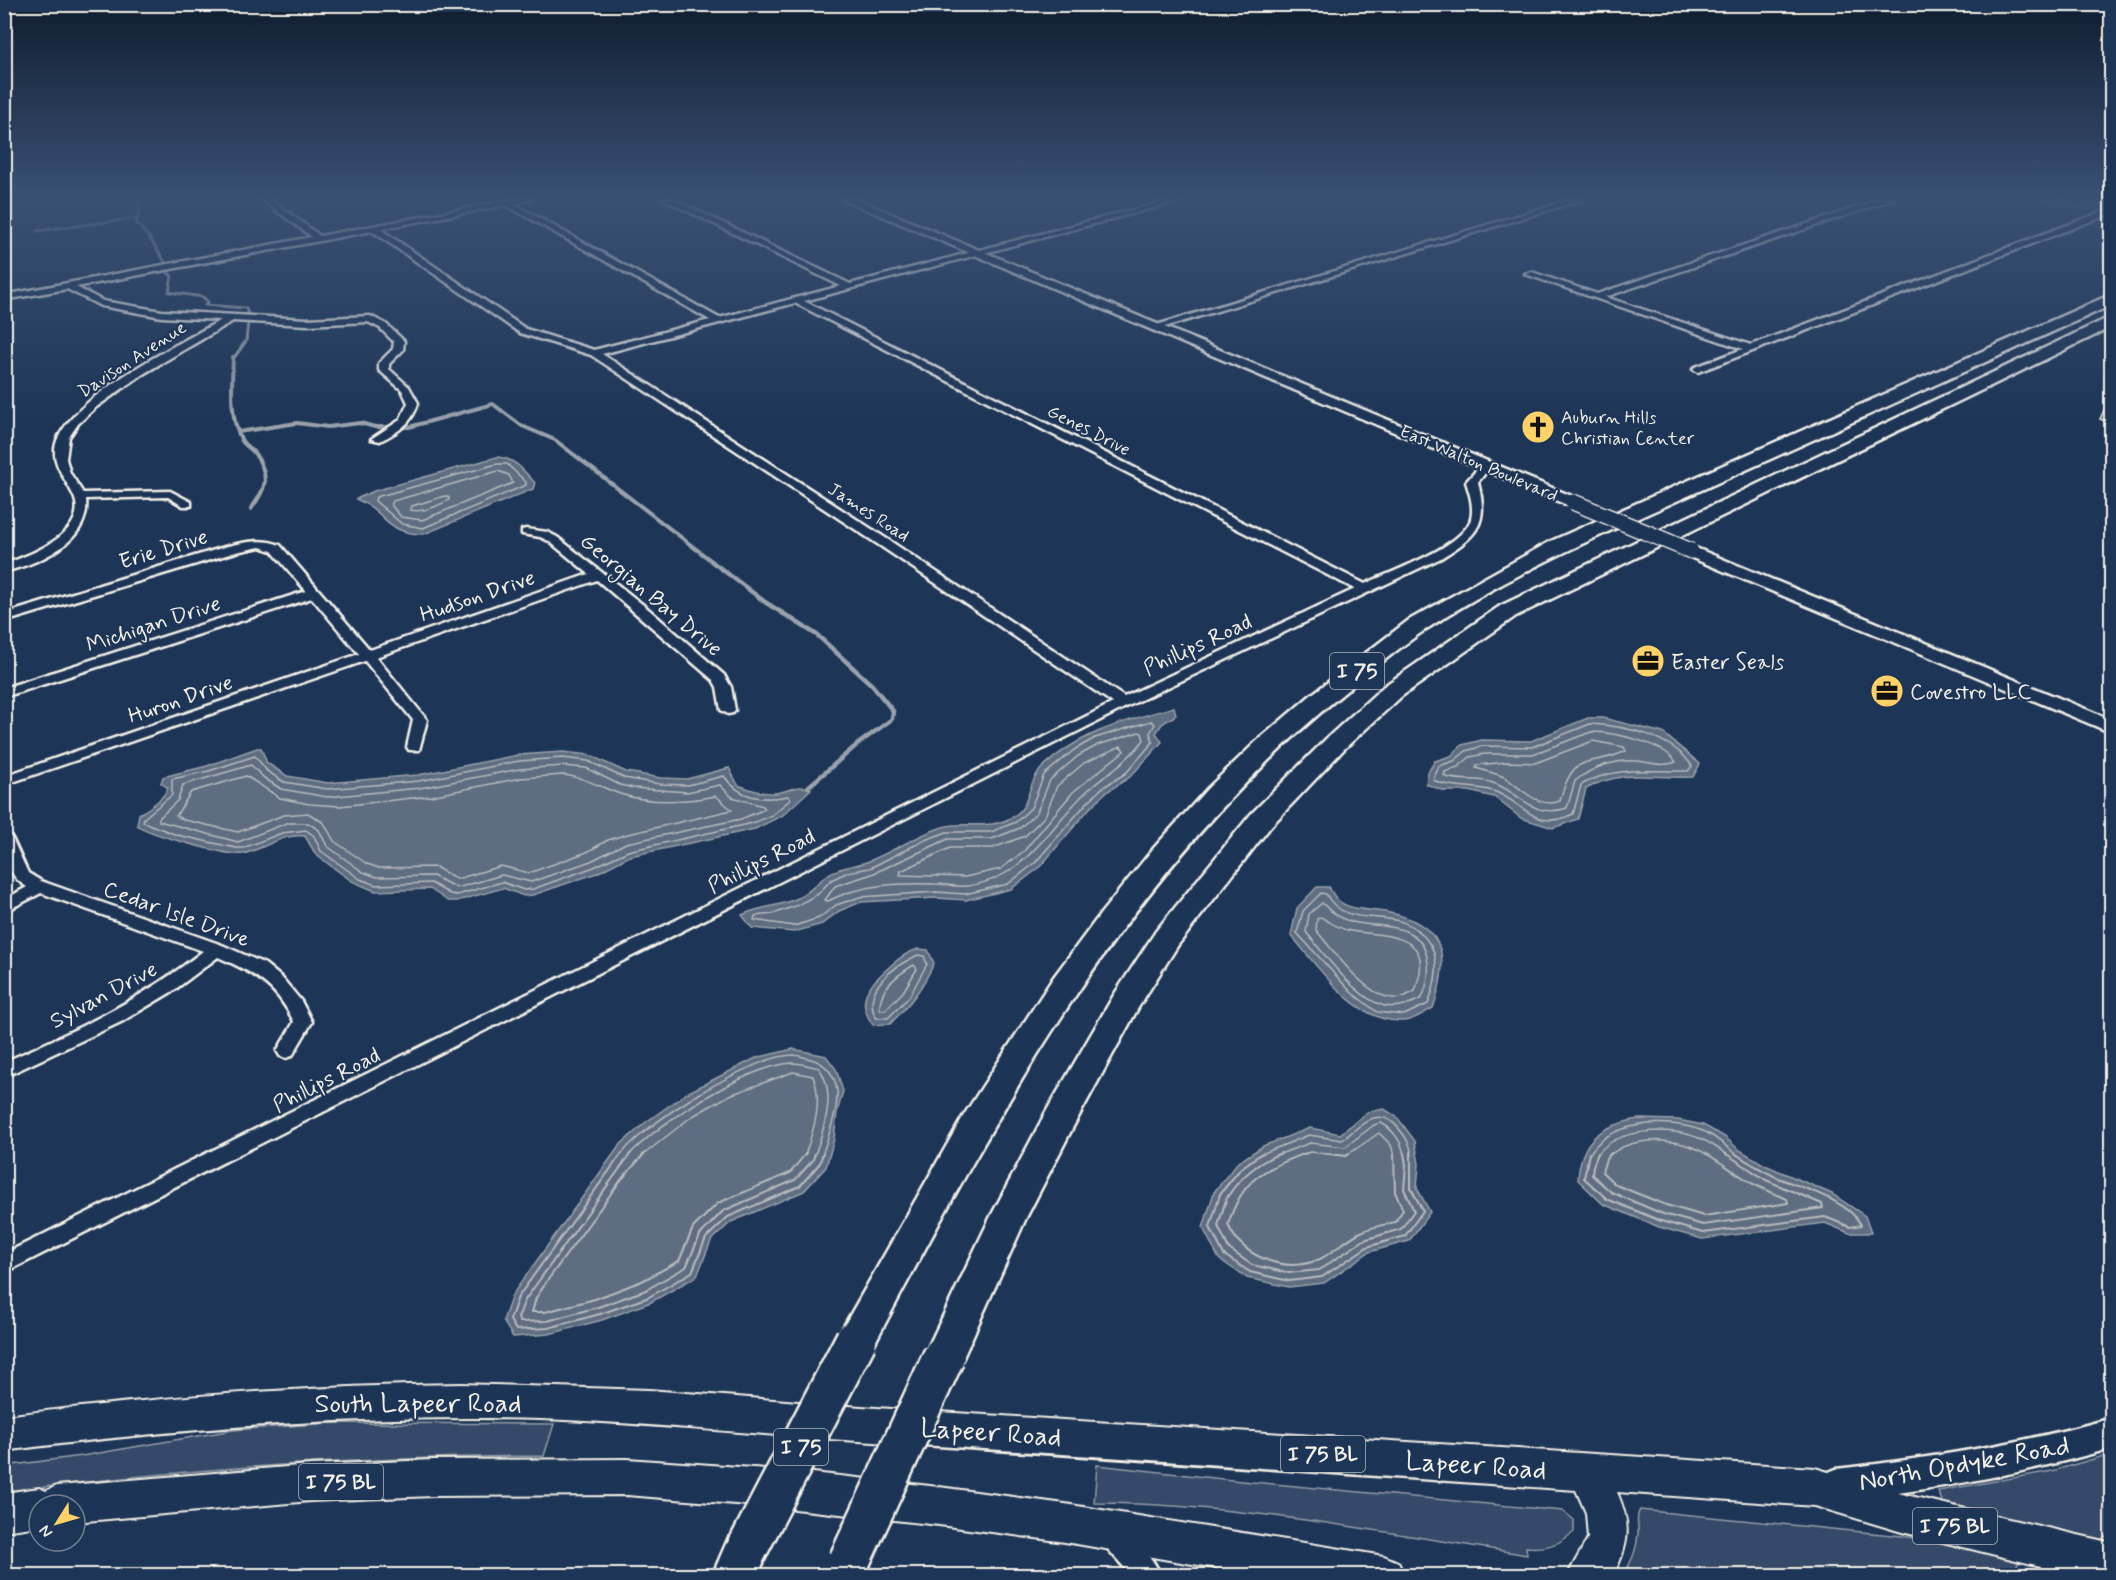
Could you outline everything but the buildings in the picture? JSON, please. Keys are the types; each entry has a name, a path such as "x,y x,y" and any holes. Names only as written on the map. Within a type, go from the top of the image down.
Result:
{"highway":[{"name":"I 75","path":"740,1564 856,1340 944,1180 1033,1036 1095,943 1218,794 1272,742 1334,688 1415,626 1493,579 1559,546 2112,299"},
{"name":"I 75","path":"846,1569 1008,1218 1058,1121 1125,1003 1167,938 1261,820 1336,743 1393,691 1508,610 2112,321"}],"main road":[{"name":"East Walton Boulevard","path":"1024,273 2112,727"},
{"name":"South Lapeer Road","path":"4,1434 208,1410 393,1401 617,1405 831,1422"},
{"name":"Lapeer Road","path":"831,1422 1815,1487 1902,1513 2107,1559"},
{"name":"North Opdyke Road","path":"1815,1487 1881,1480 1988,1463 2036,1454 2112,1432"},
{"path":"1587,1473 1599,1492 1608,1516 1610,1534 1604,1554 1587,1575"},
{"name":"I 75 BL","path":"87,1502 311,1483 432,1478 627,1477 795,1490 939,1506 1108,1530 1304,1569 1384,1575"},
{"path":"4,1512 27,1509"},
{"path":"2054,1575 2107,1559"}],"street":[{"path":"4,298 137,273"},
{"path":"439,273 528,333 594,353 903,273"},
{"path":"632,273 719,321"},
{"path":"820,273 850,287"},
{"path":"1155,327 1336,273"},
{"path":"1596,297 1669,273"},
{"path":"1698,369 1947,273"},
{"path":"1529,274 1750,348"},
{"name":"Davison Avenue","path":"68,286 101,303 128,309 231,318"},
{"name":"Genes Drive","path":"798,301 1365,589"},
{"path":"231,318 307,322 363,318 383,326 400,344 398,350 386,359 384,370 406,389 412,403 407,420 400,427 376,439"},
{"name":"Davison Avenue","path":"80,496 76,493 61,464 60,451 64,436 76,421 114,388 231,318"},
{"name":"James Road","path":"594,353 883,542 1123,703"},
{"name":"Phillips Road","path":"4,1264 64,1237 1123,703 1365,589 1462,540 1479,520 1478,498 1472,482 1486,466"},
{"path":"4,568 45,552 63,540 81,513 80,496 170,494 187,504"},
{"name":"Georgian Bay Drive","path":"526,532 543,534 553,539 599,575 719,678 724,687 728,710"},
{"name":"Erie Drive","path":"4,618 253,543 266,543 276,548 369,655 420,720 414,747"},
{"name":"Hudson Drive","path":"369,655 599,575"},
{"name":"Michigan Drive","path":"4,693 314,593"},
{"name":"Huron Drive","path":"4,781 369,655"},
{"name":"Cedar Isle Drive","path":"4,838 21,876 39,887 216,948 259,968 276,982 295,1005 303,1022 286,1051"},
{"path":"4,907 39,887"},
{"name":"Sylvan Drive","path":"4,1070 141,1005 169,988 216,948"},
{"path":"1108,1530 1149,1575"}],"shaded area":[{"path":"333,1423 554,1424 544,1456 273,1465 139,1476 5,1492 5,1466 82,1456 233,1430"},
{"path":"2111,1454 2111,1534 2096,1542 1945,1508 1938,1491 2052,1471"},
{"path":"1097,1465 1563,1511 1574,1520 1574,1532 1552,1545 1526,1547 1527,1555 1257,1514 1203,1508 1094,1503"},
{"path":"1640,1510 1902,1536 2013,1555 2019,1561 2017,1566 1982,1576 1622,1576 1635,1551"}],"water":[{"path":"497,457 509,460 518,466 535,483 533,489 424,534 411,533 393,526 366,504 356,499 374,491"},
{"path":"1174,707 1176,715 1162,724 1156,733 1162,742 1130,777 1105,793 1089,809 1039,868 1011,889 966,900 936,898 861,902 839,911 822,924 794,932 752,928 742,915 798,898 831,873 869,861 933,830 952,825 987,825 1005,821 1014,816 1023,806 1036,776 1054,757 1086,737"},
{"path":"1588,718 1603,718 1663,733 1700,764 1693,777 1626,777 1613,779 1586,789 1578,819 1553,828 1521,818 1494,797 1469,791 1444,791 1426,784 1428,772 1435,761 1451,756 1462,745 1482,740 1531,741"},
{"path":"261,748 267,763 287,776 328,783 418,775 518,755 563,752 589,755 626,772 661,778 687,779 729,768 738,785 756,791 775,793 798,787 811,789 783,815 755,829 630,856 597,873 533,895 524,896 503,888 457,901 448,901 430,889 375,891 352,881 316,855 305,836 289,837 251,852 236,854 172,839 137,825 139,814 156,803 168,788 161,783 163,777 207,766"},
{"path":"1317,887 1329,887 1337,899 1345,905 1405,917 1420,924 1431,933 1442,957 1439,989 1433,1008 1407,1021 1386,1019 1369,1013 1354,1003 1326,977 1291,935 1297,908"},
{"path":"918,949 928,950 934,963 925,980 890,1024 873,1025 865,1008 869,988 898,960"},
{"path":"793,1049 826,1056 836,1069 843,1091 826,1167 804,1191 731,1222 711,1241 697,1276 651,1302 602,1320 549,1334 513,1337 503,1321 512,1295 620,1145 646,1122 687,1093 756,1058"},
{"path":"1384,1109 1397,1117 1415,1141 1419,1164 1417,1188 1430,1212 1409,1241 1369,1252 1324,1283 1289,1287 1247,1278 1219,1259 1203,1228 1214,1192 1237,1163 1263,1146 1310,1128 1340,1134 1368,1112"},
{"path":"1638,1119 1678,1120 1703,1125 1725,1137 1738,1149 1765,1165 1832,1194 1865,1216 1871,1233 1849,1233 1825,1223 1702,1239 1659,1227 1603,1204 1578,1180 1583,1155 1594,1137 1603,1131"}],"waterway":[{"path":"168,273 172,276 169,292 203,297 208,302 205,305 246,308 248,315"},
{"path":"233,359 246,341 248,322"},
{"path":"233,357 232,400 238,432"},
{"path":"238,432 297,423 328,427 360,423 375,427 409,427 493,404 522,426 555,440 713,562"},
{"path":"238,432 242,441 260,462 265,476 263,489 251,509"},
{"path":"711,561 765,602 817,635 872,685 893,711 892,719 858,744 808,787"}],"place":[{"name":"Auburn Hills Christian Center","path":"1538,427"},
{"name":"Easter Seals","path":"1648,661"},
{"name":"Covestro LLC","path":"1887,691"}]}
